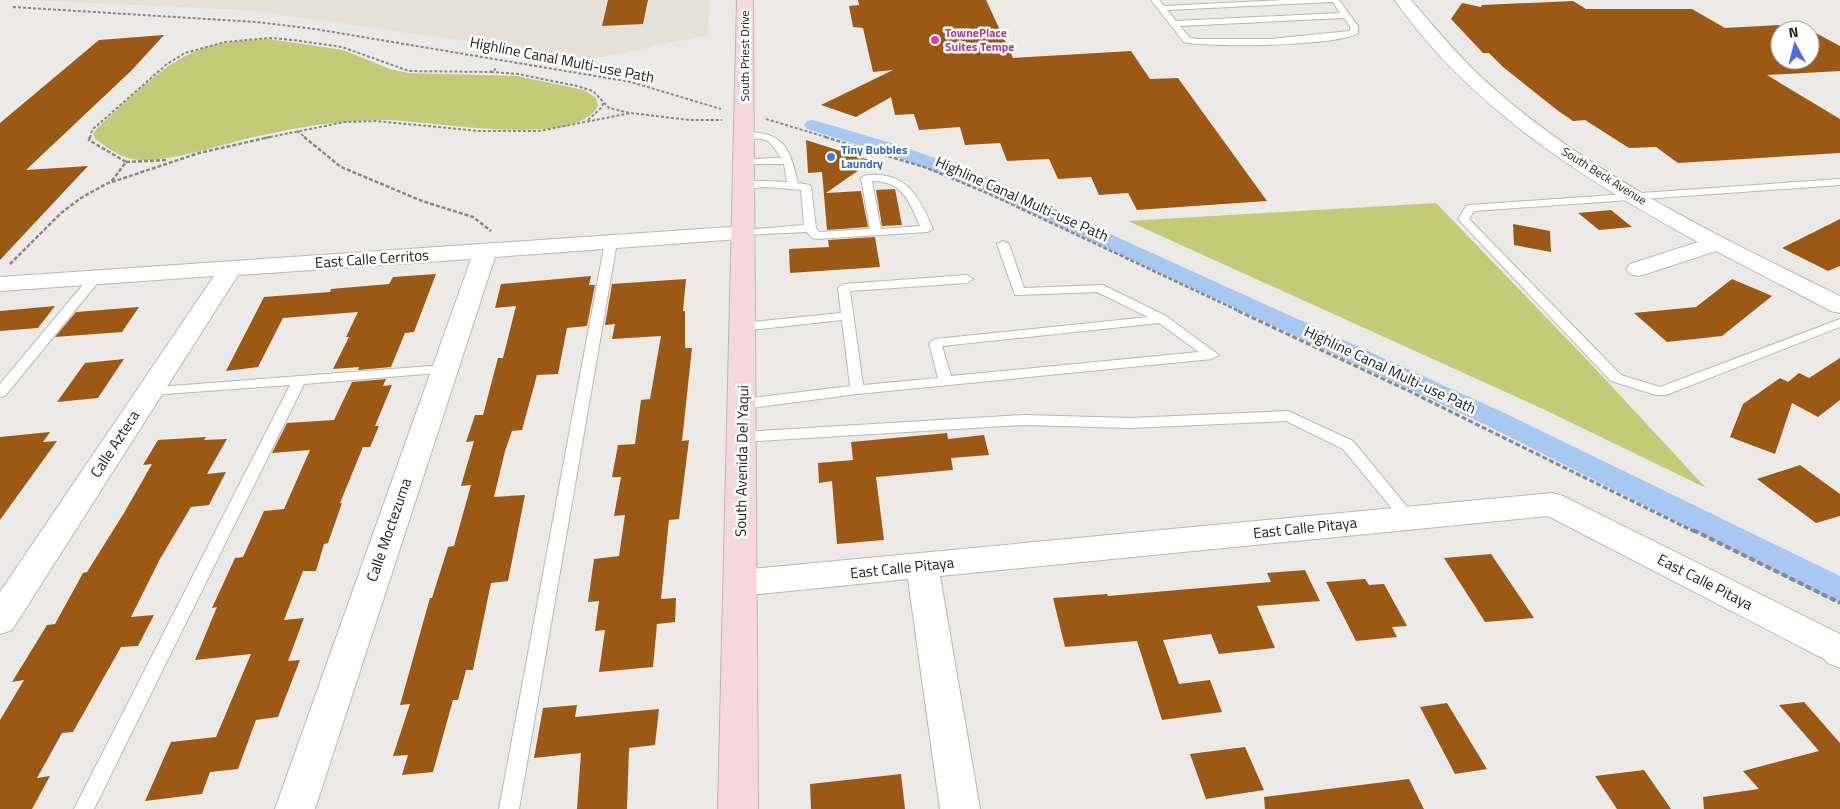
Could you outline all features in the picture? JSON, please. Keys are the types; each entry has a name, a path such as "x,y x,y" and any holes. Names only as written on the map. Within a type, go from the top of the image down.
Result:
{"street":[{"name":"South Priest Drive","path":"741,138 745,0"},
{"name":"South Beck Avenue","path":"1403,0 1444,49 1484,90 1564,152 1634,196 1840,310"},
{"name":"South Avenida Del Yaqui","path":"738,809 744,233 741,138"},
{"name":"East Calle Cerritos","path":"2,278 95,278 744,233"},
{"path":"1638,268 1718,243"},
{"name":"Calle Moctezuma","path":"295,809 444,369 498,250"},
{"name":"Calle Azteca","path":"0,620 231,268"},
{"name":"East Calle Pitaya","path":"740,583 1552,504 1838,651"},
{"path":"922,566 960,809"}],"lane":[{"path":"1155,0 1161,8 1173,24 1186,40 1210,44 1348,35 1356,31 1335,0 1161,8"},
{"path":"1173,24 1346,15"},
{"path":"741,138 767,134 775,140 788,161 793,186"},
{"path":"741,138 788,161"},
{"path":"741,138 793,186 806,187 810,228 816,236 927,230 911,194 901,184 879,177 866,178 876,232"},
{"path":"1840,182 1470,208 1463,219 1616,378 1660,392 1840,310"},
{"path":"744,233 810,228"},
{"path":"509,809 611,242"},
{"path":"743,404 857,390 1212,355 1162,319 1099,288 1019,292 1003,244"},
{"path":"0,393 95,278"},
{"path":"857,390 844,288 967,278"},
{"path":"742,327 847,316"},
{"path":"946,381 935,343 1162,319"},
{"path":"150,392 444,369"},
{"path":"84,809 299,381"},
{"path":"743,437 1024,420 1130,423 1288,416 1348,445 1408,518"}],"path":[{"name":"Highline Canal Multi-use Path","path":"13,7 228,20 315,29 415,44 631,82 741,138 770,119 927,168 994,196 1410,392 1840,603"},
{"path":"173,160 126,162 89,140 92,130 166,64 185,53 207,46 247,39 293,40 342,47 409,71 518,74 593,91 608,108 631,113 689,120 741,138"},
{"path":"490,72 496,69"},
{"path":"586,122 601,108 604,102"},
{"path":"2,278 21,251 61,213 81,198 110,182 173,160 296,131 345,122 376,121 479,131 539,131 631,113"},
{"path":"296,131 341,167 422,201 473,217 503,240 498,250"},
{"path":"110,182 126,162"}],"shaded area":[{"path":"28,0 709,0 708,35 594,59 244,10"}],"green space":[{"path":"269,39 343,50 390,69 408,73 517,76 584,90 596,98 598,106 584,119 560,127 530,130 461,127 378,120 346,122 282,131 174,157 144,160 127,158 95,139 93,134 98,127 134,94 159,73 186,56 218,44"},
{"path":"1436,203 1591,364 1706,488 1543,409 1128,221"}],"building":[{"path":"608,0 648,0 643,24 602,26"},
{"path":"858,0 986,0 1013,58 1131,51 1150,79 1178,78 1267,201 1137,210 1128,193 1099,195 1091,177 1058,179 1049,159 1007,161 1000,143 965,145 960,127 919,130 914,114 895,115 891,97 856,117 821,105 893,70 873,72 863,28 853,27 849,6 859,5"},
{"path":"1573,1 1586,9 1692,9 1725,28 1770,26 1770,70 1820,70 1820,35 1840,46 1840,71 1767,75 1840,119 1840,153 1678,163 1656,147 1629,148 1585,120 1573,121 1557,110 1503,67 1489,53 1483,53 1451,19 1462,3 1481,7 1482,5"},
{"path":"164,35 132,70 26,170 88,166 0,260 0,123 99,40"},
{"path":"806,140 872,161 826,193 861,191 868,227 827,230 822,172 808,173"},
{"path":"895,189 902,225 882,226 876,190"},
{"path":"1611,210 1632,227 1599,230 1578,213"},
{"path":"1840,219 1840,266 1828,271 1782,248"},
{"path":"1513,224 1550,231 1551,252 1514,245"},
{"path":"875,237 880,267 790,273 789,249 829,247 828,240"},
{"path":"436,274 414,332 405,333 391,367 358,370 359,367 333,369 349,337 346,337 358,312 283,318 258,367 226,371 264,297 330,292 331,289 389,284 393,277"},
{"path":"591,276 589,285 595,285 587,326 567,328 558,374 537,375 522,430 512,431 505,451 494,497 525,495 508,581 491,583 473,670 466,670 458,700 453,700 433,772 402,775 408,755 393,756 410,704 400,705 430,598 432,598 448,547 454,546 471,485 461,486 474,441 466,442 475,415 483,415 498,358 503,358 516,306 495,308 501,284"},
{"path":"686,279 683,311 685,311 685,348 692,348 682,441 689,440 679,519 669,520 661,599 676,598 675,622 657,624 653,667 599,672 605,630 595,631 599,601 588,602 594,559 619,556 625,515 614,516 621,477 612,477 618,445 635,444 641,400 650,399 661,336 612,339 615,324 605,325 612,284"},
{"path":"1732,279 1772,296 1722,336 1667,342 1634,313 1696,307"},
{"path":"55,306 38,328 0,331 0,311"},
{"path":"139,307 122,332 55,337 76,312"},
{"path":"1840,358 1840,400 1818,417 1792,403 1775,454 1730,437 1743,404 1780,378 1788,382 1799,373 1809,378"},
{"path":"124,359 98,398 57,402 85,363"},
{"path":"386,379 383,386 392,385 375,426 379,426 370,447 363,447 340,503 342,503 328,543 324,544 316,571 303,571 284,620 304,618 288,661 300,660 278,717 256,720 238,769 210,772 202,794 145,801 171,742 216,737 251,654 195,660 217,607 212,608 235,558 243,557 264,511 284,509 310,450 272,453 287,423 334,420 352,382"},
{"path":"50,432 43,442 57,441 0,520 0,437"},
{"path":"947,433 948,439 984,435 989,455 951,458 953,470 876,477 884,540 837,544 832,481 819,483 818,463 853,460 851,442"},
{"path":"206,437 204,440 227,439 207,474 226,472 209,505 191,507 160,559 131,617 154,615 138,646 121,647 73,732 62,733 37,778 50,776 32,809 0,809 0,720 24,680 12,682 47,625 55,624 83,573 87,572 124,513 152,464 143,465 158,440"},
{"path":"1800,465 1840,494 1840,516 1816,523 1757,479"},
{"path":"1491,554 1534,618 1485,622 1444,558"},
{"path":"1305,570 1320,601 1257,606 1275,648 1219,654 1211,634 1163,640 1179,684 1210,680 1222,712 1162,720 1137,641 1065,647 1053,598 1107,594 1108,596 1271,582 1267,573"},
{"path":"1365,579 1369,585 1384,584 1407,626 1392,627 1397,637 1356,641 1326,582"},
{"path":"1804,702 1840,743 1840,809 1704,809 1703,797 1759,789 1743,771 1819,751 1779,705"},
{"path":"1447,703 1487,769 1455,774 1420,707"},
{"path":"577,705 575,717 659,709 655,745 629,748 627,809 577,809 581,753 534,758 543,708"},
{"path":"1245,747 1264,790 1206,799 1190,754"},
{"path":"1644,770 1671,809 1617,809 1595,776"},
{"path":"901,774 905,809 811,809 810,784"},
{"path":"1409,779 1424,809 1265,809 1264,797"}],"waterway":[{"path":"813,125 898,151 982,183 1489,416 1840,590"}],"place":[{"name":"TownePlace Suites Tempe","path":"935,40"},
{"name":"Tiny Bubbles Laundry","path":"831,157"}]}
